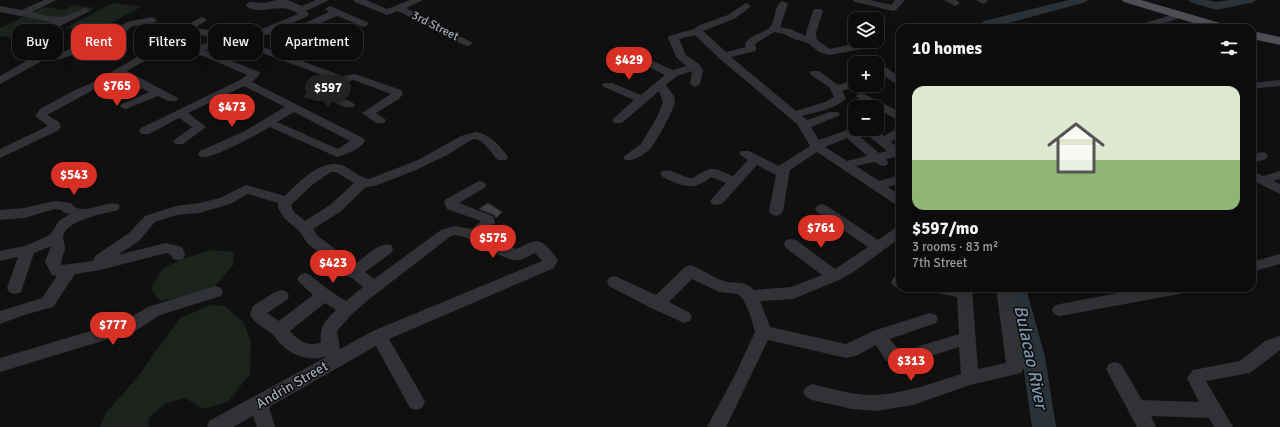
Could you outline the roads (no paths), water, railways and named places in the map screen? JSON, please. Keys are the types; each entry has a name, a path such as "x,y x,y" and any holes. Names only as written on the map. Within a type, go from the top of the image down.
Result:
{"main road":[{"path":"1115,0 1209,24"},
{"path":"1128,0 1175,16"},
{"path":"1256,36 1280,41"}],"street":[{"path":"18,13 33,0"},
{"path":"18,13 51,0"},
{"name":"3rd Street","path":"358,0 385,12 400,8 468,43"},
{"path":"400,8 418,0"},
{"path":"862,0 893,8 900,0"},
{"path":"250,5 265,6 282,1 302,9 320,2 337,12 364,24"},
{"path":"723,56 751,49 751,42 773,29 776,25 783,4"},
{"path":"695,84 698,70 695,66 681,57 673,39 731,17 746,6"},
{"path":"0,9 46,19 62,16 69,19 85,11"},
{"path":"263,31 303,15 304,14 300,10 302,9"},
{"path":"812,41 811,33 818,11"},
{"path":"266,30 284,36 337,12"},
{"path":"50,24 62,16"},
{"path":"1150,24 1175,16"},
{"path":"126,27 130,24 152,20"},
{"path":"194,24 202,20"},
{"path":"773,29 787,32 797,37 812,41 826,51 851,48"},
{"path":"200,31 226,38 211,45 200,48"},
{"path":"697,31 723,56 794,115 804,125 817,147 896,198"},
{"path":"860,48 867,56"},
{"path":"263,50 342,79"},
{"path":"0,81 37,60"},
{"path":"0,154 55,127 55,125 41,116 41,114 79,92 96,85 141,60"},
{"path":"145,131 244,82 256,74 222,60"},
{"path":"642,60 673,74"},
{"path":"618,120 641,99 673,74 695,66"},
{"path":"884,70 896,79"},
{"path":"120,72 172,99"},
{"path":"794,115 837,101 840,98 837,89 815,73"},
{"path":"349,105 314,94 342,79 355,77 397,92 397,94 368,113 380,120"},
{"path":"244,82 283,101 292,108 359,141 344,151 337,153 269,123"},
{"path":"1256,86 1280,83"},
{"path":"96,85 111,97 142,84"},
{"path":"629,157 646,146 663,117 669,102 667,94 660,84"},
{"path":"608,85 641,99"},
{"path":"837,89 848,85"},
{"path":"126,106 158,92"},
{"path":"862,96 896,115"},
{"path":"204,154 247,135 269,123 269,120 292,108"},
{"path":"179,141 200,127 180,113"},
{"path":"804,125 834,114"},
{"path":"884,141 896,133"},
{"path":"776,211 784,168 826,141 848,135"},
{"path":"374,287 353,273 313,240 304,228 285,210 284,204 323,170 334,167 362,183 370,183 386,178 442,153 463,139 474,136 480,136 486,140 502,157"},
{"path":"859,136 880,160"},
{"path":"845,165 880,160 896,153 877,136"},
{"path":"717,201 736,182 750,157 783,173"},
{"path":"667,174 694,183 707,173 711,172 736,182"},
{"path":"1257,177 1280,175"},
{"path":"1257,177 1280,190"},
{"path":"877,186 896,180"},
{"path":"304,228 316,222 346,201 362,183"},
{"path":"470,233 488,223 488,219 452,206 451,202 479,185"},
{"path":"86,268 111,254 134,237 150,220 162,214 199,208 225,201 246,189 288,201"},
{"path":"0,214 24,213 55,205 66,206 68,209 85,214"},
{"path":"113,207 85,214 70,221 60,228 56,238 58,246 53,262 57,271 69,271 86,268 166,248 173,248 177,251 178,255"},
{"path":"822,209 877,246"},
{"name":"Andrin Street","path":"216,427 259,404 333,352 329,331 331,326 347,309 374,287 446,233 453,230 470,233"},
{"path":"281,296 259,310 258,315 279,330 289,342 306,351 333,352 379,336 526,275 550,262 550,258 538,247 535,246 519,254 513,254 470,233"},
{"path":"750,296 793,293 834,276 850,267 896,234"},
{"path":"0,256 28,250 56,238"},
{"path":"791,244 834,276"},
{"path":"353,273 386,249"},
{"path":"15,288 28,250"},
{"path":"1256,266 1280,259"},
{"path":"0,318 20,310 47,303 69,271"},
{"path":"657,304 690,271 725,288 742,288 750,296 758,314 763,332 743,376 716,426 717,427"},
{"path":"305,279 324,295 347,309"},
{"path":"616,282 684,317"},
{"path":"0,365 129,326 154,311 215,292"},
{"path":"964,292 970,378"},
{"path":"812,392 852,401 876,403 913,397 970,378 1015,368 1005,292"},
{"path":"1060,310 1155,292"},
{"path":"279,330 324,295"},
{"path":"763,332 846,351 852,350 879,336 930,319"},
{"path":"379,336 416,402"},
{"path":"879,336 892,356 899,359 968,338"},
{"path":"1224,427 1196,378 1199,375 1244,368 1271,346 1280,343"},
{"path":"1115,369 1147,427"},
{"path":"259,404 266,427"},
{"path":"1137,408 1213,410"}],"waterway":[{"name":"Bulacao River","path":"988,24 1082,0"},
{"name":"Bulacao River","path":"1194,0 1216,6 1250,0"},
{"name":"Bulacao River","path":"1017,292 1026,323 1033,357 1044,427"}]}
